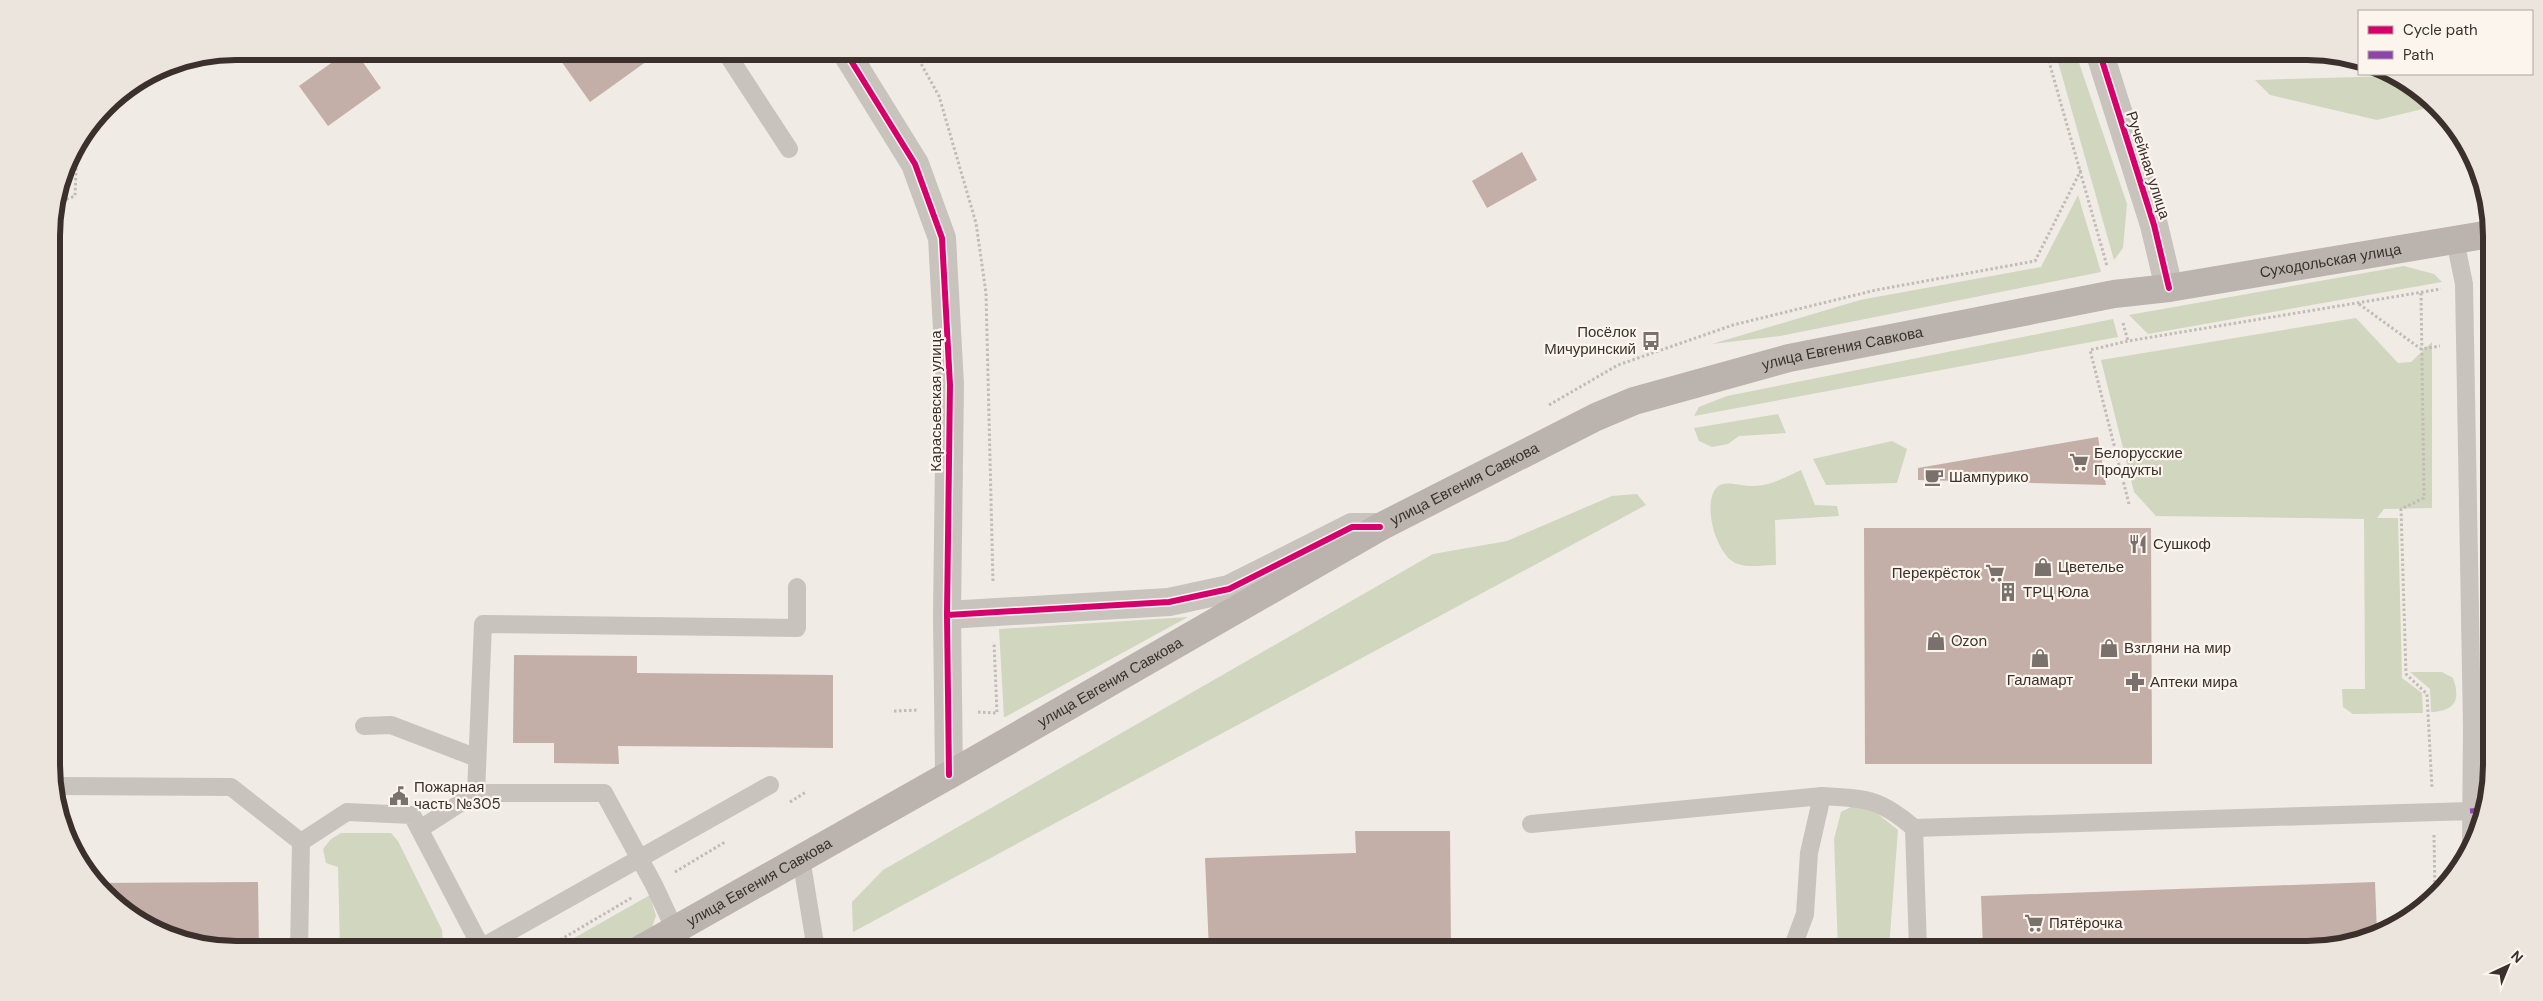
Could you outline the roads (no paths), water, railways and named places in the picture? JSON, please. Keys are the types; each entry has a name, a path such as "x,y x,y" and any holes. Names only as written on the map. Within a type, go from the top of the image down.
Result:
{"main road":[{"name":"Суходольская улица","path":"2169,288 2483,235"},
{"name":"улица Евгения Савкова","path":"655,941 949,775 1380,526 1596,417 1643,398 1790,358 2114,294 2169,288"}],"street":[{"name":"Карасьевская улица","path":"851,60 915,164 942,238 950,385 947,615 949,775"},
{"name":"Ручейная улица","path":"2102,60 2154,225 2169,288"},
{"path":"947,615 1177,600 1229,590 1352,527 1380,526"}],"lane":[{"path":"731,60 789,149"},
{"path":"2455,240 2464,284 2466,342 2472,726 2471,830"},
{"path":"476,793 483,624 797,628 797,587"},
{"path":"364,726 391,725 477,758"},
{"path":"493,941 638,857 770,784"},
{"path":"62,786 231,787 301,842"},
{"path":"420,830 476,793 604,793 654,885 675,930"},
{"path":"1531,824 1822,796 1864,798 1892,809 1914,828 2434,810 2470,811"},
{"path":"1795,941 1805,914 1809,853 1822,796"},
{"path":"301,842 347,812 412,815 475,941"},
{"path":"1914,828 1918,941"},
{"path":"299,941 301,842"},
{"path":"801,858 815,941"}],"place":[{"name":"Посёлок Мичуринский","path":"1651,341"},
{"name":"Белорусские Продукты","path":"2079,462"},
{"name":"Шампурико","path":"1934,477"},
{"name":"Сушкоф","path":"2138,544"},
{"name":"Цветелье","path":"2043,567"},
{"name":"Перекрёсток","path":"1995,573"},
{"name":"ТРЦ Юла","path":"2008,592"},
{"name":"Ozon","path":"1936,641"},
{"name":"Взгляни на мир","path":"2109,648"},
{"name":"Галамарт","path":"2040,658"},
{"name":"Аптеки мира","path":"2135,682"},
{"name":"Пожарная часть №305","path":"399,796"},
{"name":"Пятёрочка","path":"2034,923"}]}
